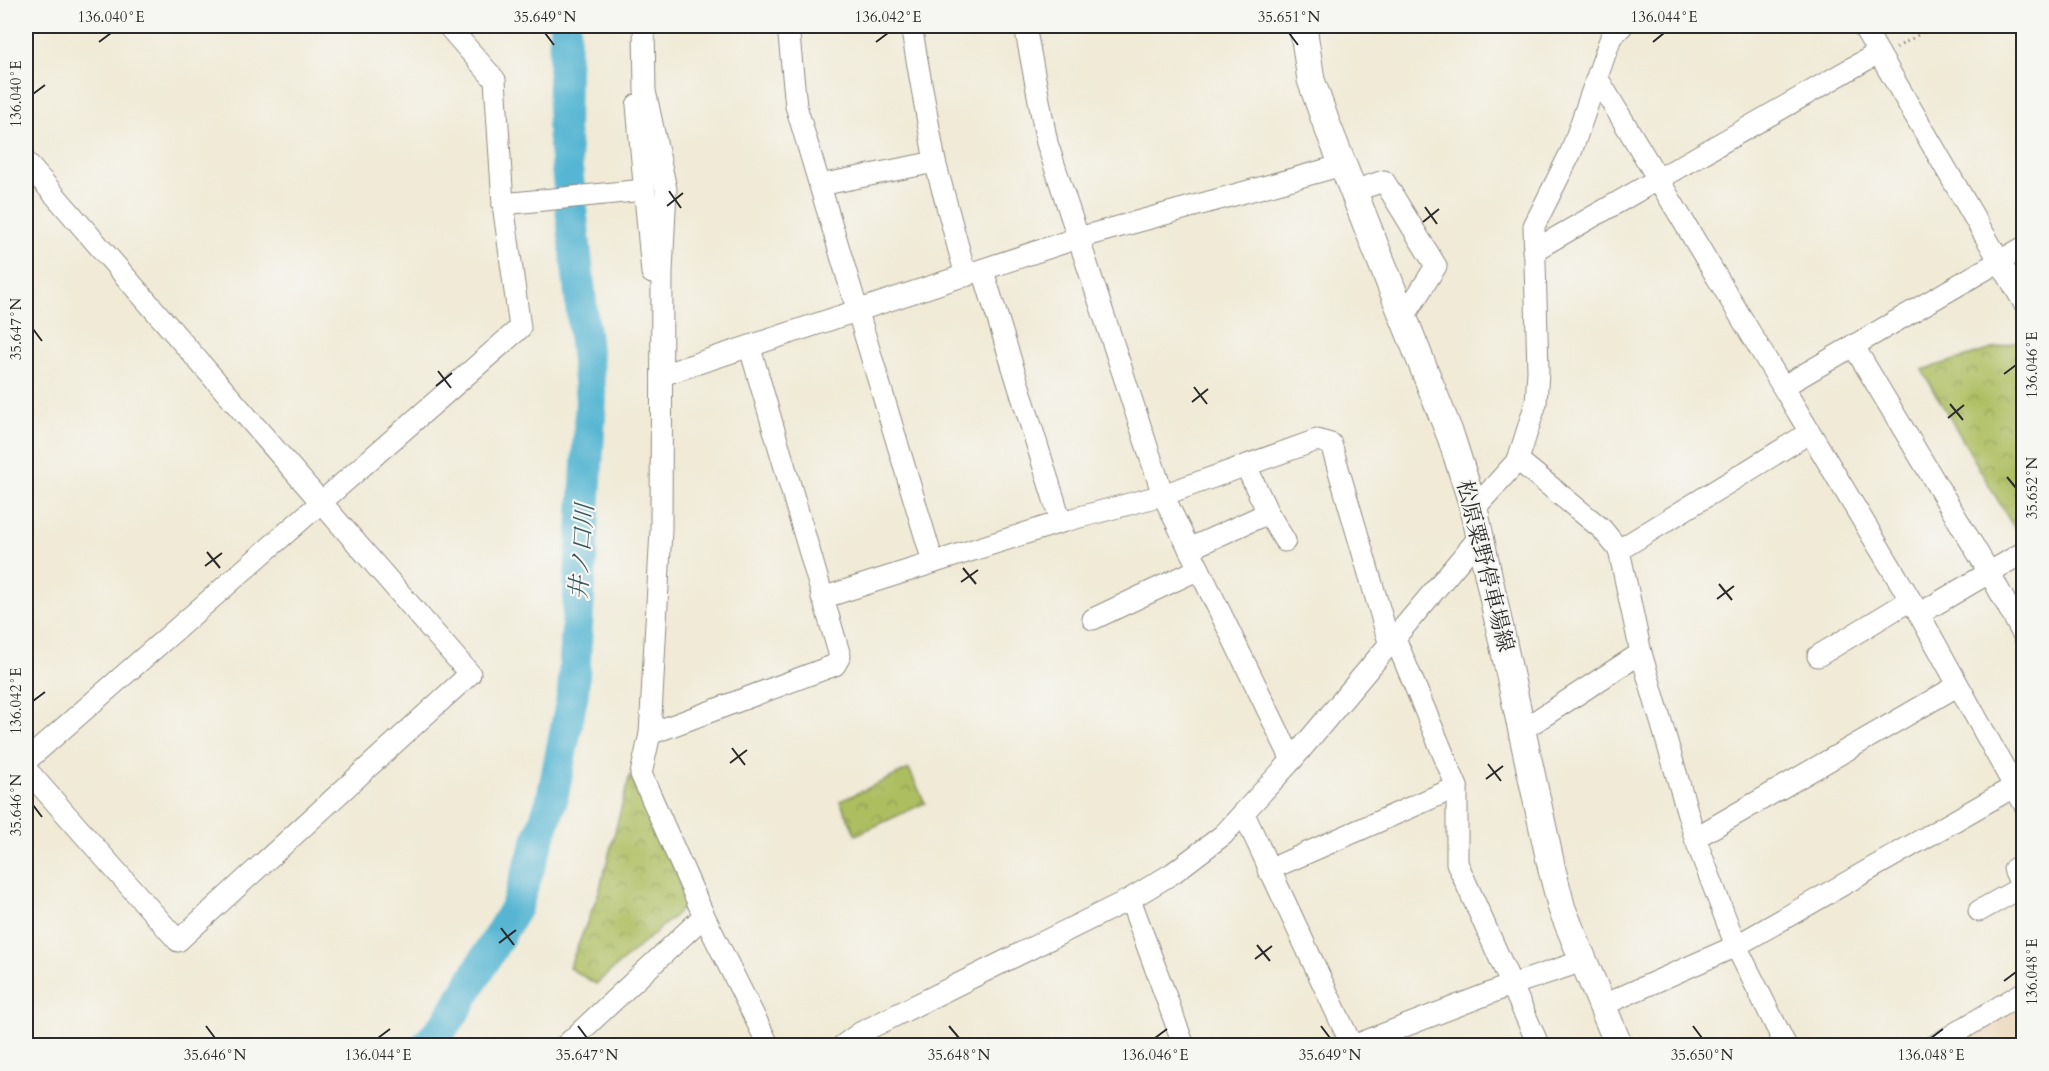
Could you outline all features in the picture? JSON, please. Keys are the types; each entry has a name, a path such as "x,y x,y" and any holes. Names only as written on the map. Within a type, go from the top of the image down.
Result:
{"main road":[{"name":"松原粟野停車場線","path":"1303,26 1311,80 1451,437 1478,521 1562,909 1619,1046"}],"street":[{"path":"26,760 520,328 511,203 495,80 448,26"},
{"path":"644,26 645,91 666,189 662,272 661,530 650,734 641,774 704,916 770,1046"},
{"path":"788,26 796,106 933,562"},
{"path":"911,26 935,162 1061,522"},
{"path":"1025,26 1047,142 1163,495 1292,760"},
{"path":"1863,26 2024,303"},
{"path":"842,1046 860,1033 1130,899 1173,873 1223,835 1244,814 1392,639 1478,521 1518,460 1536,403 1538,371 1534,226 1571,152 1613,30"},
{"path":"1533,251 1879,55"},
{"path":"1598,79 1784,387 1914,608 1957,686 2020,790 1736,946 1601,1006"},
{"path":"645,91 637,106 638,190 651,273 662,272"},
{"path":"26,162 470,674 178,941 26,769"},
{"path":"820,185 935,162"},
{"path":"662,375 750,348 1078,238 1343,165"},
{"path":"1353,191 1384,181 1436,266 1404,317"},
{"path":"511,203 638,190"},
{"path":"1784,387 2024,247"},
{"path":"1853,345 1989,572 2024,636"},
{"path":"650,734 835,665 840,656 750,348"},
{"path":"1619,550 1809,433"},
{"path":"822,598 1061,522 1163,495 1317,440 1331,444 1392,639 1456,787 1457,863 1539,1046"},
{"path":"1518,460 1602,529 1619,550 1641,653 1695,838 1736,946 1786,1046"},
{"path":"1246,466 1268,513 1285,541"},
{"path":"1189,549 1268,513"},
{"path":"1818,656 1989,572 2024,552"},
{"path":"1093,618 1199,569"},
{"path":"1522,730 1641,653"},
{"path":"1695,838 1957,686"},
{"path":"1268,870 1456,787"},
{"path":"1244,814 1268,870 1352,1046 1511,985 1583,962"},
{"path":"1979,911 2022,887 2014,869 2024,864"},
{"path":"1130,899 1184,1046"},
{"path":"565,1046 704,916"},
{"path":"1934,1046 2024,992"}],"path":[{"path":"1879,55 1933,26"}],"shaded area":[{"path":"2023,1005 2023,1045 1955,1045"}],"green space":[{"path":"2023,340 2024,522 2014,528 1922,370"},
{"path":"909,769 925,803 856,835 840,801"},
{"path":"630,775 688,896 687,905 596,984 569,968 599,892"}],"waterway":[{"name":"井ノ口川","path":"426,1046 449,1020 516,907 552,799 573,692 591,400 563,130 565,26"}]}
